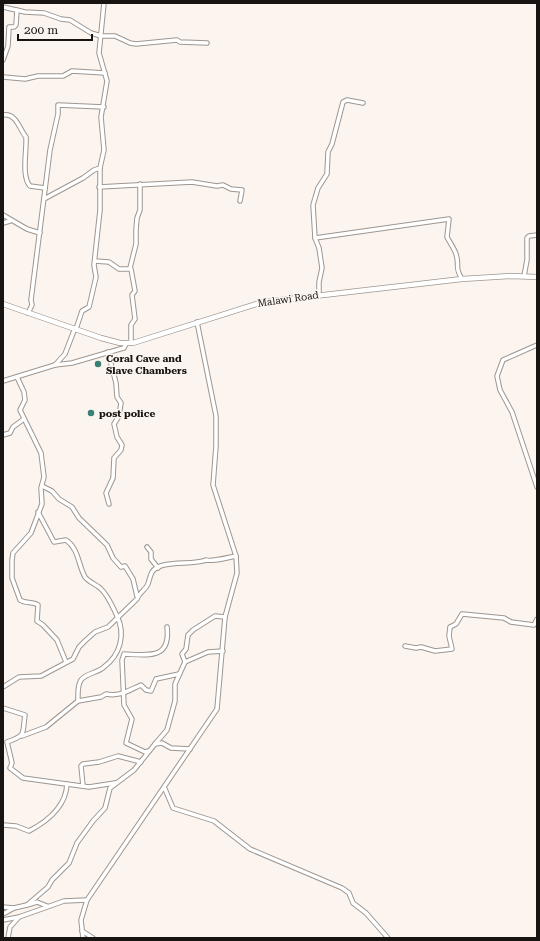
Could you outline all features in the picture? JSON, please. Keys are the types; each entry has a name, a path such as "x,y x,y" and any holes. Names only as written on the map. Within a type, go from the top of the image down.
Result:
{"main road":[{"name":"Malawi Road","path":"3,304 101,338 132,344 263,302 462,279 524,276 537,277"}],"street":[{"path":"55,365 65,354 82,311 89,307 96,277 95,261 100,210 100,168 104,156 100,117 104,107 107,81 98,53 104,3"},
{"path":"3,7 44,13 61,19 70,20 88,32 101,36 115,36 124,42 136,44 177,40 180,42 207,43"},
{"path":"3,60 8,46 9,26 14,27 16,25 17,10"},
{"path":"3,77 25,79 38,76 63,76 72,71 105,73"},
{"path":"319,295 319,282 322,268 320,248 315,238 313,205 318,188 327,174 327,156 345,100 363,103"},
{"path":"28,313 32,305 31,300 45,188 50,150 58,114 58,105 104,107"},
{"path":"3,115 8,114 15,118 22,133 26,137 25,176 27,183 30,186 45,188"},
{"path":"44,199 100,168"},
{"path":"99,187 192,182 227,186 231,189 242,190 240,201"},
{"path":"132,344 131,325 135,319 132,295 135,291 132,268 130,268 136,244 137,218 140,210 140,184"},
{"path":"3,215 10,221 40,233"},
{"path":"315,238 449,219 447,238 454,247 457,256 456,268 462,279"},
{"path":"3,223 10,221"},
{"path":"524,276 527,260 527,238 529,236 537,235"},
{"path":"95,261 109,262 119,269 130,268"},
{"path":"83,938 82,912 87,900 165,789 217,709 226,617 237,573 236,556 213,484 216,446 216,416 197,322"},
{"path":"3,381 55,365 72,363 124,348 126,344"},
{"path":"537,345 503,360 497,376 500,390 512,412 537,487"},
{"path":"108,352 116,384 117,397 121,403 119,416 114,424 117,437 122,445 121,450 114,458 113,478 106,493 109,504"},
{"path":"17,377 24,392 25,400 20,410 41,453 44,476 42,486 42,504 30,533 13,553 11,567 12,578 20,600 24,603 33,603 38,605 37,621 43,625 57,640 66,662"},
{"path":"3,435 10,433 13,427 24,419"},
{"path":"42,486 52,491 59,499 72,507 79,518 107,545 113,558 121,567 125,566 129,572 138,597"},
{"path":"38,512 54,542 66,540 71,544 86,578 105,593 118,617 122,635 121,644 112,661 104,667 92,672 80,681 78,688 78,701"},
{"path":"147,547 151,552 151,559 158,568"},
{"path":"3,687 19,677 41,676 73,659 79,647 95,632 108,628 138,597 147,586 151,573 158,568 177,563 201,562 206,560 211,561 229,556 236,556"},
{"path":"405,646 416,648 421,647 435,651 452,649 449,636 450,627 456,624 462,614 504,618 522,625 534,625 537,619"},
{"path":"185,662 182,654 186,649 188,635 193,630 215,616 226,617"},
{"path":"150,751 145,752 126,743 132,719 126,710 123,693 122,667 124,655 149,656 164,649 166,646 167,627"},
{"path":"27,905 37,894 48,887 52,880 69,863 77,843 93,821 105,808 108,792 116,783 130,773 141,762 166,730 175,700 175,684 185,662 208,652 223,652"},
{"path":"116,783 89,787 23,778 10,768 12,763 5,745 7,742 46,727 78,701 101,697 106,694 112,696 128,693 141,685 146,690 151,691 156,679 179,674"},
{"path":"3,708 26,714 25,731 21,737"},
{"path":"155,744 162,743 171,748 190,749"},
{"path":"83,786 81,766 83,764 99,762 118,756 141,762"},
{"path":"3,825 16,826 29,831 34,828 58,810 65,798 67,784"},
{"path":"165,789 173,808 214,821 250,849 342,888 349,893 353,903 366,913 388,938"},
{"path":"36,902 37,894"},
{"path":"3,920 19,917 64,901 87,900"},
{"path":"3,914 14,908 36,902 47,906"},
{"path":"3,907 14,908"},
{"path":"8,938 10,927 19,917"},
{"path":"82,931 93,938"}],"place":[{"name":"Coral Cave and Slave Chambers","path":"98,364"},
{"name":"post police","path":"91,413"}]}
